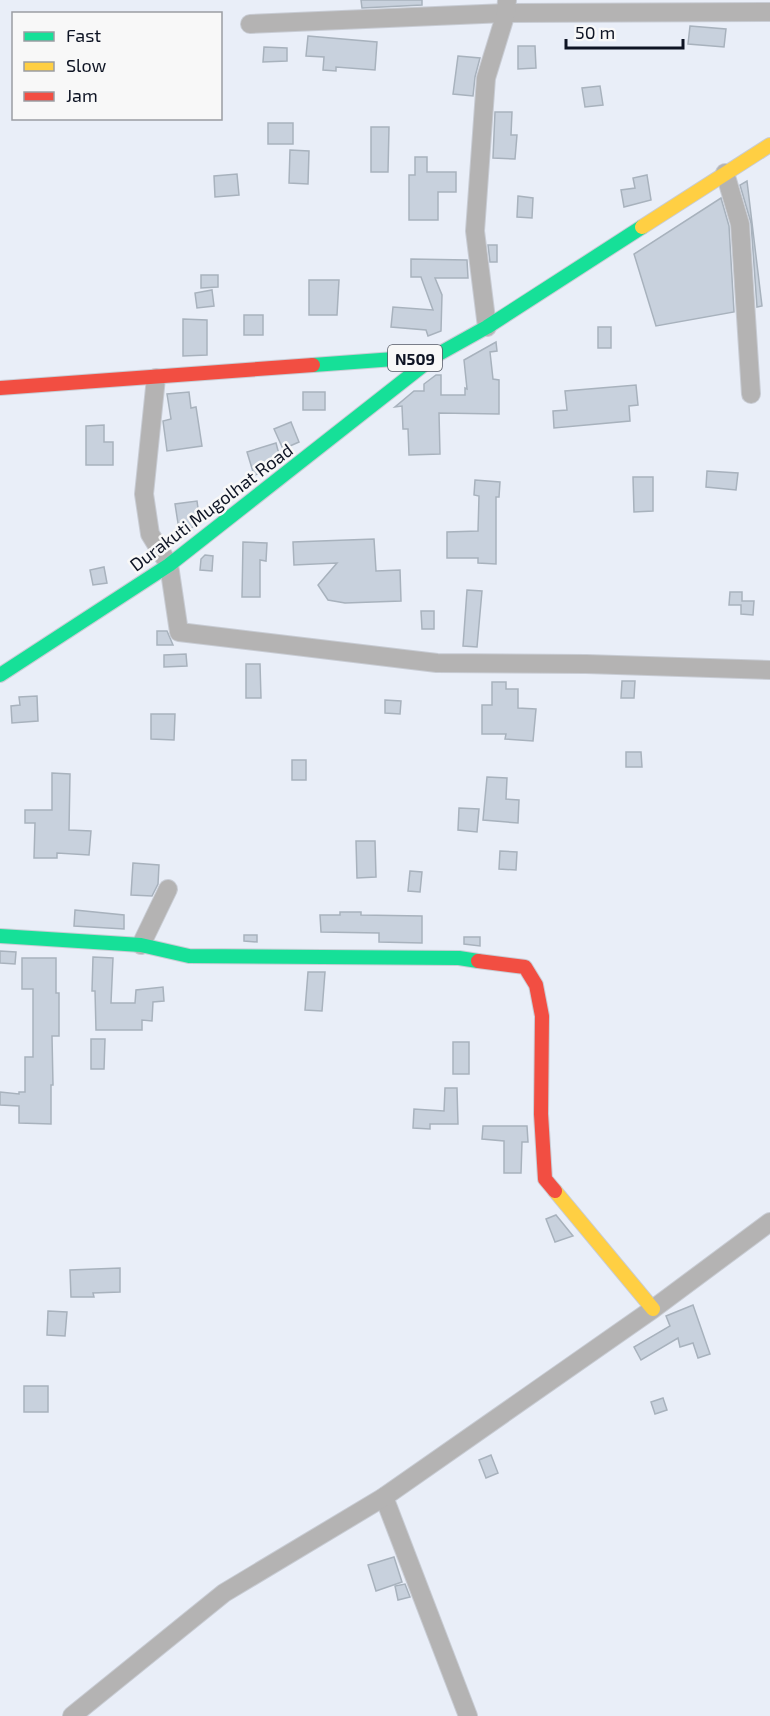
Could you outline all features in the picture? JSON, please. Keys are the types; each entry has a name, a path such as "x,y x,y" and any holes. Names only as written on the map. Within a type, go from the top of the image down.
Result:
{"main road":[{"name":"N509","path":"0,388 435,356 487,327 770,145"},
{"name":"Durakuti Mugolhat Road","path":"0,675 169,565 435,356"},
{"path":"0,936 141,945 189,956 459,958 525,967 536,985 542,1016 541,1114 544,1179 652,1309"}],"street":[{"path":"250,24 506,7 770,12"},
{"path":"487,327 476,231 486,78 506,7"},
{"path":"725,174 740,224 751,394"},
{"path":"156,378 144,494 150,534 169,565 179,632 437,663 586,664 770,670"},
{"path":"141,945 168,889"},
{"path":"72,1716 224,1593 384,1497 652,1309 770,1222"},
{"path":"384,1497 468,1716"}],"building":[{"path":"361,0 422,0 422,5 362,8"},
{"path":"690,26 726,29 724,47 688,44"},
{"path":"308,36 377,42 375,70 336,67 336,71 323,70 324,57 306,56"},
{"path":"518,46 535,46 536,68 518,69"},
{"path":"264,47 287,48 287,61 263,62"},
{"path":"458,56 480,58 473,96 453,94"},
{"path":"600,86 603,105 585,107 582,88"},
{"path":"495,112 512,112 511,135 517,135 515,159 493,158"},
{"path":"268,123 293,123 293,144 268,144"},
{"path":"371,127 389,127 388,172 371,172"},
{"path":"290,150 309,151 308,184 289,183"},
{"path":"415,157 427,157 427,172 456,172 456,192 438,192 438,220 409,220 409,175 415,175"},
{"path":"237,174 239,195 215,197 214,176"},
{"path":"647,175 651,200 624,207 621,190 635,188 633,178"},
{"path":"747,181 762,306 757,307 751,223 740,185"},
{"path":"518,196 533,198 532,218 517,217"},
{"path":"721,198 729,226 734,312 656,326 634,254"},
{"path":"488,245 497,245 497,262 490,262"},
{"path":"411,259 467,260 468,278 435,278 442,295 441,331 428,336 426,330 391,327 393,307 433,310 421,277 411,277"},
{"path":"201,275 218,275 218,287 201,288"},
{"path":"309,280 339,280 337,315 309,315"},
{"path":"212,290 214,306 197,308 195,293"},
{"path":"244,315 263,315 263,335 244,335"},
{"path":"183,319 207,320 207,355 183,356"},
{"path":"598,327 611,327 611,348 598,348"},
{"path":"496,342 497,351 490,352 493,379 499,380 499,414 439,413 440,454 409,455 408,429 403,429 402,406 395,407 414,391 424,391 424,384 436,375 441,375 441,395 465,395 465,388 467,389 464,360"},
{"path":"636,385 638,405 629,406 630,421 554,428 553,411 567,410 565,391"},
{"path":"189,392 191,408 196,407 202,446 167,451 163,421 171,419 167,394"},
{"path":"303,392 325,392 325,410 303,410"},
{"path":"291,422 299,442 283,449 274,429"},
{"path":"104,425 104,442 113,442 113,465 86,465 86,426"},
{"path":"276,443 280,458 262,473 254,475 247,452"},
{"path":"707,471 738,473 736,490 706,487"},
{"path":"633,477 653,477 653,511 634,512"},
{"path":"475,480 500,482 499,497 496,497 496,564 478,563 478,558 447,558 447,532 478,531 479,496 474,495"},
{"path":"197,501 200,522 180,536 175,504"},
{"path":"374,539 376,571 400,570 401,601 345,603 328,600 318,585 337,563 294,565 293,542"},
{"path":"243,542 267,543 266,561 260,560 260,597 242,597"},
{"path":"205,555 213,556 212,571 200,570 201,559"},
{"path":"104,567 107,583 93,585 90,570"},
{"path":"467,590 482,591 477,647 463,646"},
{"path":"730,592 742,592 742,601 754,601 753,615 741,614 741,605 729,605"},
{"path":"421,611 434,611 434,629 422,629"},
{"path":"157,631 167,631 173,645 157,645"},
{"path":"186,654 187,666 164,667 164,655"},
{"path":"246,664 260,664 261,698 246,698"},
{"path":"622,681 635,681 634,698 621,698"},
{"path":"492,682 506,682 506,689 518,689 518,708 536,709 533,741 505,739 506,734 482,734 482,705 492,705"},
{"path":"37,696 38,721 12,723 11,706 20,705 19,697"},
{"path":"385,700 401,701 400,714 385,713"},
{"path":"151,714 175,714 174,740 151,739"},
{"path":"626,752 641,752 642,767 626,767"},
{"path":"292,760 306,760 306,780 292,780"},
{"path":"52,773 70,774 69,830 91,831 89,855 57,853 57,858 34,858 35,823 25,823 25,810 52,810"},
{"path":"487,777 507,778 506,799 519,800 518,823 483,820"},
{"path":"459,808 479,809 477,832 458,830"},
{"path":"356,841 375,841 376,877 357,878"},
{"path":"500,851 517,852 516,870 499,869"},
{"path":"133,863 159,865 158,884 152,896 131,895"},
{"path":"410,871 422,872 420,892 408,891"},
{"path":"75,910 124,915 124,929 74,926"},
{"path":"340,912 361,912 361,915 422,916 422,943 379,942 379,933 321,932 320,915 340,915"},
{"path":"244,935 257,935 257,942 244,941"},
{"path":"464,937 480,937 480,946 464,944"},
{"path":"0,951 16,952 15,964 0,963"},
{"path":"93,957 113,958 111,1003 135,1003 136,990 163,987 164,1001 153,1002 152,1021 142,1020 142,1030 96,1030 95,991 92,991"},
{"path":"22,958 56,958 59,1036 52,1036 51,1124 19,1123 19,1106 0,1105 0,1092 19,1094 19,1092 25,1092 25,1057 33,1057 33,989 22,989"},
{"path":"308,972 325,972 322,1011 305,1010"},
{"path":"91,1039 105,1039 104,1069 91,1069"},
{"path":"453,1042 469,1042 469,1074 453,1074"},
{"path":"445,1088 457,1088 458,1124 430,1124 430,1129 413,1128 414,1109 444,1111"},
{"path":"483,1126 527,1126 528,1142 522,1142 521,1173 504,1173 504,1141 482,1139"},
{"path":"556,1215 573,1236 555,1242 546,1219"},
{"path":"120,1268 120,1292 93,1293 94,1297 71,1297 70,1270"},
{"path":"693,1305 710,1354 698,1358 693,1343 680,1347 678,1338 641,1360 634,1347 670,1326 666,1316"},
{"path":"48,1311 67,1312 65,1336 47,1335"},
{"path":"24,1386 48,1386 48,1412 24,1412"},
{"path":"663,1398 667,1410 655,1414 651,1402"},
{"path":"491,1455 498,1473 486,1478 479,1460"},
{"path":"394,1557 402,1582 376,1591 368,1565"},
{"path":"405,1584 410,1597 398,1600 395,1586"}],"traffic: fast":[{"path":"313,365 435,356 487,327 642,227"},
{"path":"0,675 169,565 435,356"},
{"path":"0,936 141,945 189,956 459,958 478,961"}],"traffic: slow":[{"path":"642,227 770,145"},
{"path":"555,1191 653,1309"}],"traffic: jam":[{"path":"0,388 313,365"},
{"path":"478,961 525,967 536,985 542,1016 541,1114 545,1179 555,1191"}]}
